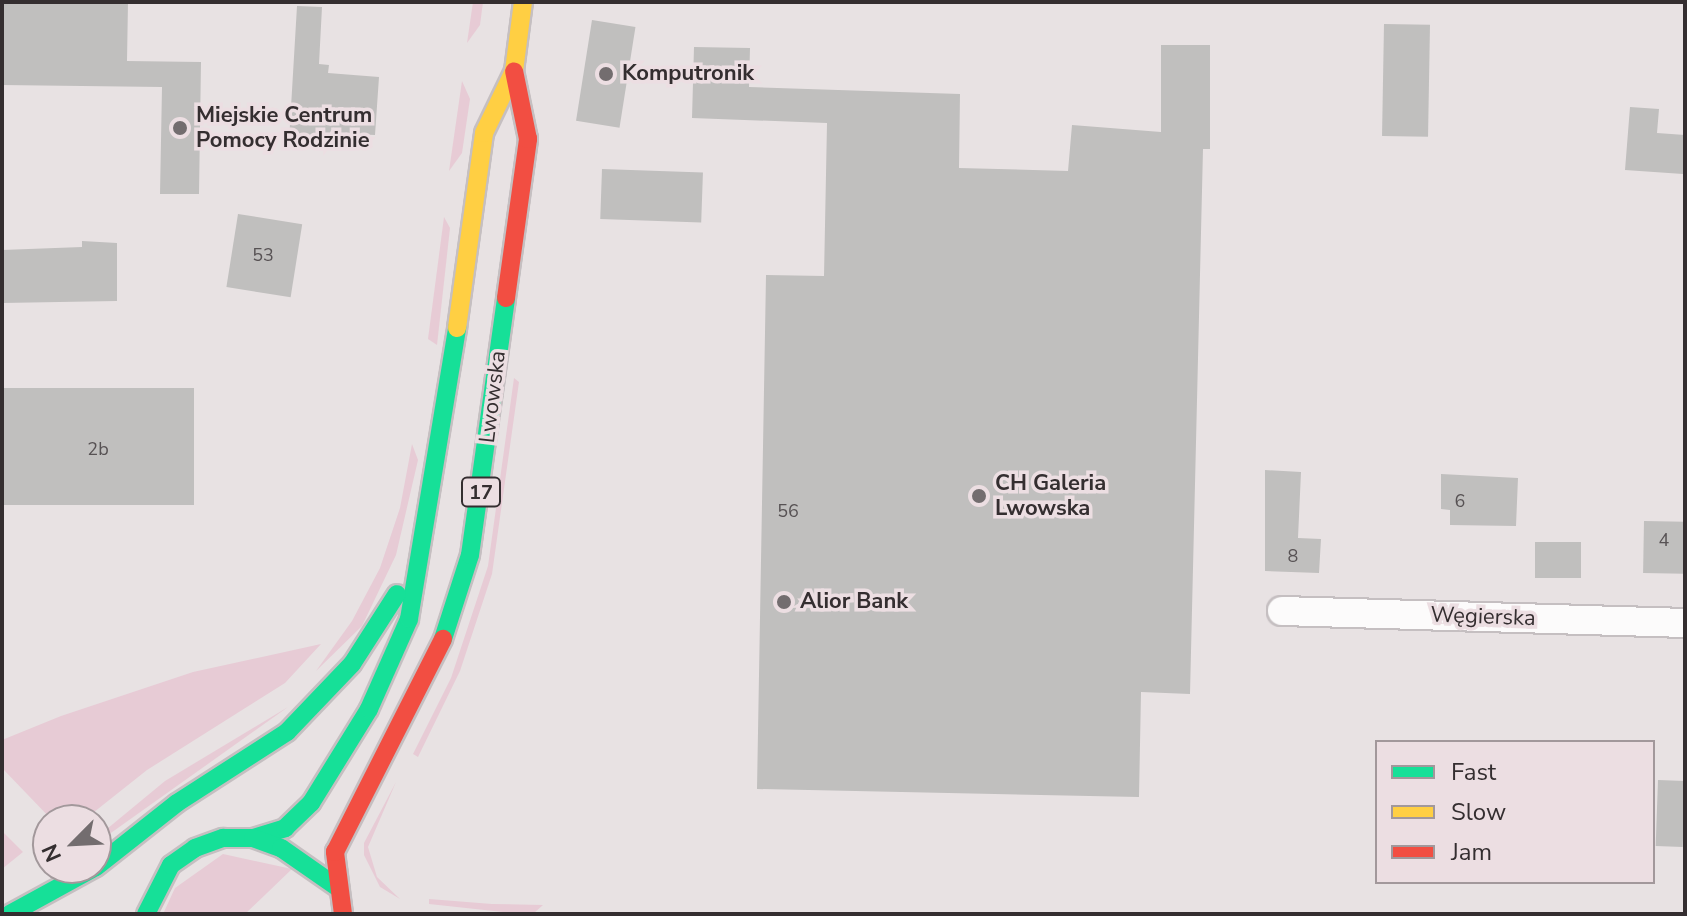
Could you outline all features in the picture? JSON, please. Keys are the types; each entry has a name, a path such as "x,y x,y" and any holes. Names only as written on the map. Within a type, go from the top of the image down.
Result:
{"highway":[{"name":"Lwowska","path":"253,838 285,828 299,817 353,737 409,619 416,566 433,496 484,133 514,71 523,2"},
{"name":"Lwowska","path":"337,887 335,852 348,819 405,725 431,670 470,555 528,139 514,71"},
{"path":"112,854 177,803 261,752 312,709 352,664 416,566"},
{"name":"17","path":"127,914 154,890 171,865 195,848 223,838 253,838 294,855 337,887 343,914"},
{"path":"10,914 64,884"},
{"name":"17","path":"146,914 154,890"}],"street":[{"name":"Węgierska","path":"1282,611 1685,623"}],"shaded area":[{"path":"473,2 483,2 480,25 467,43"},
{"path":"462,81 470,99 462,153 449,171"},
{"path":"444,217 450,228 437,345 428,339"},
{"path":"514,378 519,382 492,574 460,671 418,757 413,754 451,678 488,566"},
{"path":"412,444 418,460 396,555 362,626 316,671 352,621 380,568 400,508"},
{"path":"321,644 285,683 147,770 104,804 37,804 2,768 2,740 61,716 193,672"},
{"path":"288,707 112,832 112,825 165,781"},
{"path":"396,782 368,847 377,877 400,899 380,887 364,855 364,843"},
{"path":"2,831 23,852 2,869"},
{"path":"223,854 292,869 245,914 163,914 175,888"},
{"path":"429,899 543,905 534,913 503,912 429,904"}],"building":[{"path":"2,2 128,2 127,61 201,62 199,194 160,194 162,87 2,85"},
{"path":"297,6 322,7 319,64 329,65 328,73 379,77 375,135 330,133 330,143 289,141"},
{"name":"Komputronik","path":"592,20 635,27 620,128 576,121"},
{"path":"1384,24 1430,25 1428,137 1382,136"},
{"name":"CH Galeria Lwowska","path":"1161,45 1210,45 1210,149 1203,149 1190,694 1141,692 1139,797 757,789 766,275 824,276 827,123 692,118 694,47 750,48 749,87 960,94 959,168 1068,171 1072,125 1161,132"},
{"path":"1630,107 1659,109 1657,133 1685,135 1683,174 1625,170"},
{"path":"602,169 703,173 701,222 600,219"},
{"path":"238,214 302,224 291,297 226,287"},
{"path":"82,241 117,243 117,301 2,303 2,250 82,247"},
{"path":"2,388 194,388 194,505 2,505"},
{"path":"1265,470 1301,472 1298,538 1321,539 1319,573 1265,571"},
{"path":"1441,474 1518,478 1516,526 1450,525 1450,510 1441,509"},
{"path":"1644,521 1685,522 1684,574 1643,573"},
{"path":"1535,542 1581,542 1581,578 1535,578"},
{"path":"1658,780 1685,781 1683,847 1656,846"}],"traffic: fast":[{"path":"443,639 470,555 506,298"},
{"path":"253,838 285,828 311,803 369,709 409,619 457,328"},
{"path":"112,854 177,803 287,732 352,664 397,594"},
{"path":"146,914 171,865 195,848 223,838 253,838 281,848 337,887"},
{"path":"10,914 65,884"}],"traffic: slow":[{"path":"457,328 484,133 514,71 523,2"}],"traffic: jam":[{"path":"506,298 528,139 514,71"},
{"path":"343,914 335,852 443,639"}],"place":[{"name":"Komputronik","path":"606,74"},
{"name":"Miejskie Centrum Pomocy Rodzinie","path":"180,128"},
{"name":"CH Galeria Lwowska","path":"979,496"},
{"name":"Alior Bank","path":"784,602"}]}
